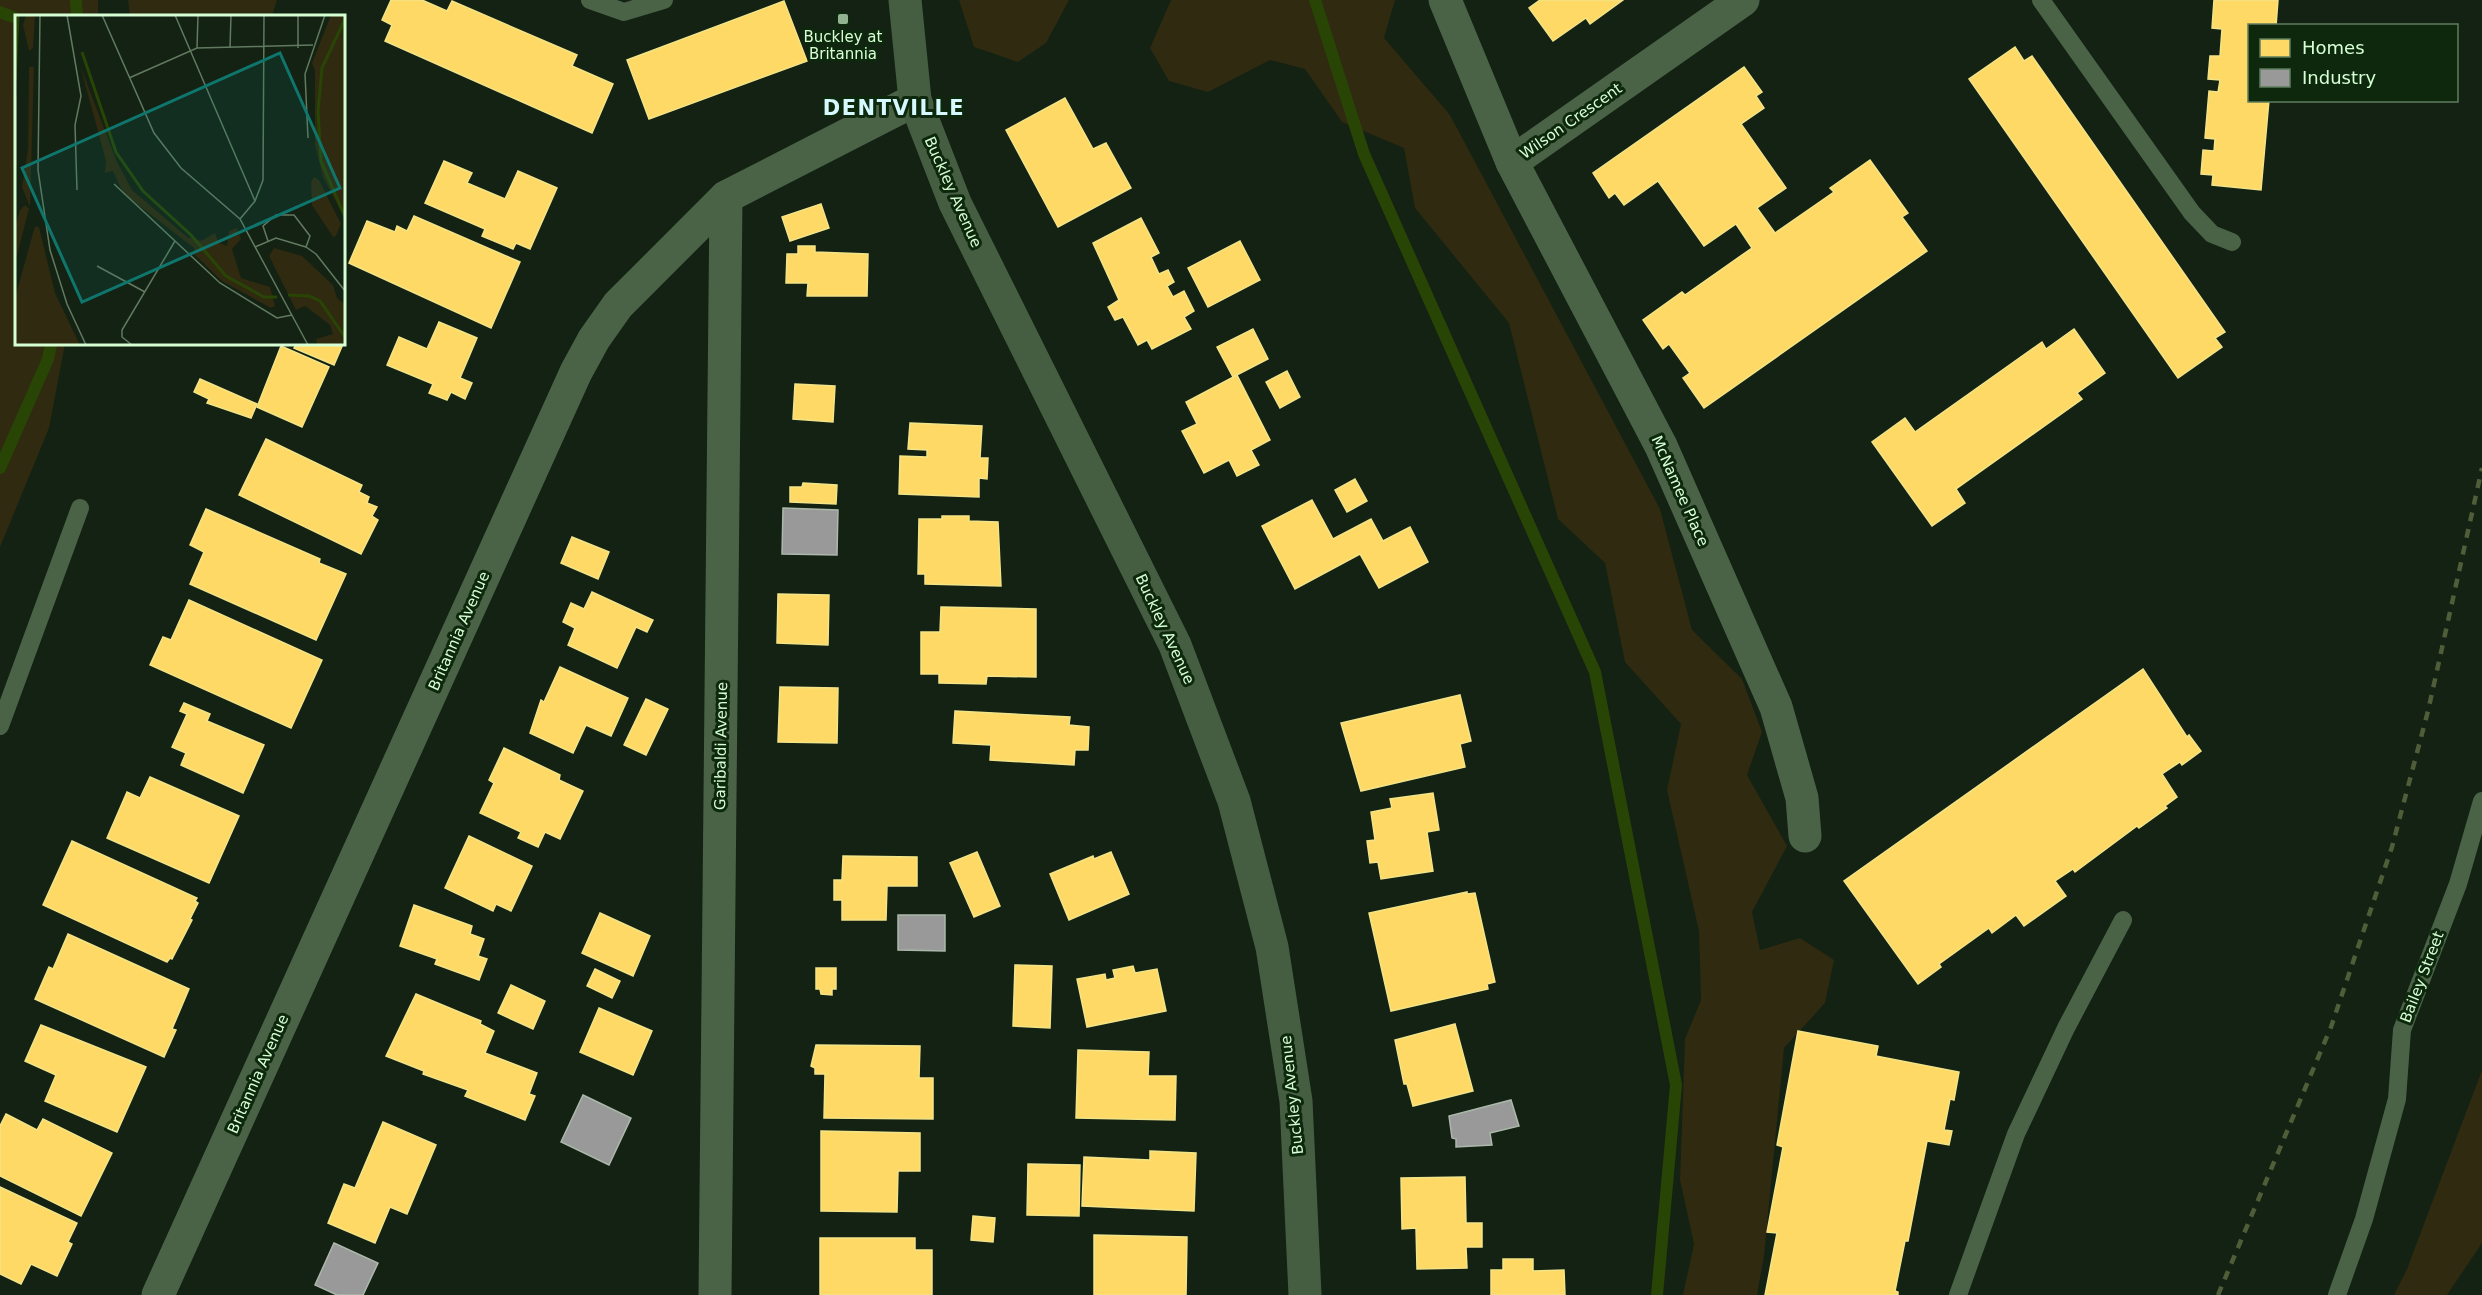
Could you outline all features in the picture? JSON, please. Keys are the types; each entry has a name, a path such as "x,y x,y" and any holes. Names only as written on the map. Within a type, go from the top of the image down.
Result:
{"street":[{"name":"Buckley Avenue","path":"905,0 915,100 955,203 1175,645 1234,801 1272,947 1296,1101 1305,1295"},
{"name":"Wilson Crescent","path":"1444,0 1512,162 1743,0"},
{"name":"Britannia Avenue","path":"158,1295 576,372 594,339 618,305 726,197 915,100"},
{"name":"McNamee Place","path":"1512,162 1661,446 1776,707 1802,798 1805,836"},
{"name":"Garibaldi Avenue","path":"715,1295 726,197"}],"lane":[{"path":"590,0 624,12 664,0"},
{"path":"2041,0 2192,213 2212,234 2232,242"},
{"path":"0,726 80,508"},
{"name":"Bailey Street","path":"2337,1295 2364,1219 2397,1099 2402,1030 2458,884 2482,801"},
{"path":"1958,1295 2016,1134 2066,1028 2123,920"}],"shaded area":[{"path":"0,0 98,0 98,15 15,15 15,345 65,345 49,428 0,547"},
{"path":"128,0 277,0 272,15 130,15"},
{"path":"959,0 1069,0 1046,43 1018,62 974,47"},
{"path":"1171,0 1395,0 1384,38 1450,115 1660,509 1692,630 1742,679 1762,732 1747,775 1787,846 1752,912 1760,950 1800,938 1834,960 1825,1003 1784,1048 1764,1256 1757,1295 1683,1295 1694,1244 1680,1180 1685,1039 1701,1000 1699,931 1667,790 1681,724 1625,662 1605,563 1558,519 1509,323 1415,208 1404,148 1342,122 1305,69 1270,60 1208,92 1169,81 1150,48"},
{"path":"2482,1070 2482,1243 2447,1295 2394,1295 2407,1269"}],"building: Homes":[{"path":"391,0 422,0 447,11 452,1 577,55 572,66 613,84 592,133 385,41 392,25 382,20"},
{"path":"1540,0 1623,0 1590,24 1586,18 1553,41 1529,8"},
{"path":"2214,0 2278,0 2276,24 2248,24 2248,102 2269,102 2261,190 2212,185 2213,175 2201,174 2203,150 2214,151 2215,139 2205,138 2209,91 2218,92 2220,80 2208,79 2210,56 2220,56 2222,29 2212,28"},
{"path":"784,1 807,61 649,119 627,60"},
{"path":"2015,47 2024,61 2032,56 2225,332 2215,338 2222,347 2178,378 1969,79"},
{"path":"1744,67 1762,92 1756,96 1764,108 1741,124 1786,188 1757,208 1775,233 1834,192 1830,188 1870,160 1908,213 1902,217 1927,251 1704,408 1683,378 1690,373 1669,344 1663,349 1643,320 1682,292 1685,295 1752,248 1736,224 1704,246 1658,181 1624,205 1615,193 1609,198 1593,173"},
{"path":"1065,98 1093,149 1106,143 1131,188 1058,227 1006,130"},
{"path":"444,161 472,173 467,183 505,199 518,171 557,188 530,249 516,243 513,249 482,236 485,229 425,203"},
{"path":"821,204 829,228 790,241 782,217"},
{"path":"414,216 520,262 491,328 349,263 367,221 395,232 397,226 407,231"},
{"path":"1141,218 1159,253 1151,257 1159,274 1168,270 1174,282 1167,286 1173,297 1184,291 1194,311 1184,317 1191,329 1152,349 1147,340 1138,345 1123,317 1115,320 1108,307 1119,300 1093,243"},
{"path":"1240,241 1260,280 1208,307 1188,268"},
{"path":"798,246 815,246 815,252 868,254 867,296 807,296 808,283 786,283 787,254 798,254"},
{"path":"439,322 477,338 460,378 472,383 465,399 451,392 447,400 429,393 433,384 387,365 399,337 427,349"},
{"path":"1253,329 1268,359 1233,377 1217,347"},
{"path":"2074,329 2105,373 2077,393 2082,399 1956,489 1965,503 1932,526 1872,442 1905,418 1915,432 2042,342 2046,349"},
{"path":"296,345 343,345 334,365 294,348"},
{"path":"281,346 329,367 302,427 257,407"},
{"path":"1287,371 1300,397 1280,408 1266,382"},
{"path":"1237,375 1270,440 1251,450 1259,465 1237,476 1229,460 1204,473 1182,431 1197,424 1186,402"},
{"path":"200,379 257,404 251,418 207,403 209,399 194,392"},
{"path":"795,384 835,386 833,422 793,419"},
{"path":"910,423 982,426 980,458 988,458 987,479 979,478 979,497 899,494 900,456 927,457 927,450 908,449"},
{"path":"266,439 362,485 359,492 369,497 367,503 377,507 372,516 378,520 361,554 239,495"},
{"path":"1355,479 1367,501 1347,512 1335,490"},
{"path":"803,483 837,485 836,504 790,502 790,487 802,487"},
{"path":"1312,500 1333,539 1371,519 1383,541 1410,527 1428,562 1379,588 1360,554 1295,589 1262,526"},
{"path":"206,509 320,559 319,563 346,574 316,640 190,584 204,552 190,545"},
{"path":"942,516 969,516 969,521 998,522 1001,586 925,584 925,574 918,574 919,519 942,519"},
{"path":"572,537 609,552 598,579 561,563"},
{"path":"592,592 653,620 647,632 636,627 617,668 568,645 575,628 563,622 571,603 584,609"},
{"path":"778,594 829,595 828,645 777,643"},
{"path":"189,600 322,660 291,728 150,665 163,637 171,640"},
{"path":"941,607 1036,609 1036,677 987,676 986,684 939,683 939,674 921,674 921,632 940,632"},
{"path":"560,667 628,698 611,736 586,725 573,753 530,733 541,700 544,702"},
{"path":"2143,669 2187,737 2189,735 2201,751 2182,765 2180,762 2162,774 2177,797 2165,806 2167,808 2139,828 2137,826 2075,872 2073,869 2055,881 2066,896 2024,926 2016,915 1992,933 1989,928 1939,964 1941,967 1918,984 1844,881"},
{"path":"780,687 838,688 837,743 778,742"},
{"path":"1460,695 1471,741 1460,744 1465,767 1361,791 1341,723"},
{"path":"646,699 668,709 646,755 624,745"},
{"path":"184,703 210,714 207,721 264,745 243,793 181,765 186,753 172,747 187,714 180,711"},
{"path":"955,711 1070,717 1069,725 1089,727 1088,750 1075,750 1074,765 990,760 991,745 953,743"},
{"path":"504,748 560,775 559,780 583,791 560,839 545,832 538,847 518,838 521,832 480,813 494,783 489,780"},
{"path":"150,777 239,816 209,883 107,838 127,792 140,798"},
{"path":"1433,793 1439,830 1427,832 1433,871 1381,879 1378,862 1370,863 1367,841 1375,840 1371,812 1392,808 1390,799"},
{"path":"469,836 532,866 511,911 496,904 493,911 445,888"},
{"path":"72,841 197,898 195,901 198,903 190,919 192,920 172,959 170,958 167,962 43,905"},
{"path":"977,852 1000,906 974,917 950,863"},
{"path":"1111,852 1129,894 1069,920 1050,874 1093,856 1094,859"},
{"path":"843,856 917,857 917,886 887,886 886,920 842,920 842,900 834,900 834,880 842,880"},
{"path":"1467,892 1467,894 1475,893 1495,982 1487,984 1488,989 1391,1011 1369,913"},
{"path":"414,905 472,926 470,934 484,939 478,956 487,959 479,980 435,964 437,959 400,946"},
{"path":"600,913 650,936 633,976 582,953"},
{"path":"68,934 189,989 172,1029 176,1030 164,1057 35,999 49,967 53,969"},
{"path":"1015,965 1052,966 1050,1028 1013,1026"},
{"path":"1133,966 1135,973 1157,969 1166,1011 1087,1027 1077,979 1105,974 1106,980 1115,978 1113,970"},
{"path":"816,968 836,968 836,989 832,989 832,995 821,994 820,989 816,989"},
{"path":"595,969 620,981 612,998 587,986"},
{"path":"511,985 545,1001 533,1029 498,1013"},
{"path":"416,994 481,1021 480,1024 494,1031 485,1053 537,1073 529,1094 535,1096 525,1120 465,1096 468,1090 423,1074 424,1071 386,1056"},
{"path":"599,1008 652,1031 633,1075 580,1052"},
{"path":"1455,1024 1473,1091 1413,1106 1407,1084 1404,1084 1395,1040"},
{"path":"41,1025 146,1067 117,1132 45,1101 56,1075 25,1061"},
{"path":"1798,1031 1878,1046 1876,1056 1959,1072 1954,1100 1950,1099 1944,1130 1952,1131 1949,1145 1927,1141 1908,1241 1905,1241 1895,1291 1898,1295 1765,1295 1777,1233 1767,1232 1783,1147 1777,1145"},
{"path":"816,1045 920,1046 919,1078 933,1078 933,1119 824,1118 825,1074 815,1074 815,1068 811,1066"},
{"path":"1078,1050 1149,1052 1148,1076 1176,1076 1175,1120 1076,1118"},
{"path":"6,1114 37,1130 43,1119 112,1153 81,1216 0,1176 0,1126"},
{"path":"383,1122 436,1145 407,1214 390,1207 375,1243 328,1223 344,1184 355,1188"},
{"path":"821,1131 920,1133 920,1171 898,1171 897,1212 821,1211"},
{"path":"1150,1151 1196,1153 1194,1211 1082,1206 1084,1157 1150,1160"},
{"path":"1028,1164 1080,1165 1079,1216 1027,1215"},
{"path":"1465,1177 1466,1223 1482,1223 1482,1247 1466,1247 1467,1268 1417,1269 1416,1228 1402,1229 1401,1178"},
{"path":"0,1187 77,1223 68,1242 72,1244 57,1276 31,1264 21,1284 0,1274"},
{"path":"973,1216 995,1218 993,1242 971,1240"},
{"path":"1094,1235 1187,1237 1186,1295 1094,1295"},
{"path":"820,1238 915,1238 915,1250 932,1250 932,1295 820,1295"},
{"path":"1503,1259 1533,1259 1533,1271 1564,1270 1565,1295 1491,1295 1491,1270 1503,1270"}],"building: Industry":[{"path":"783,508 838,510 837,555 782,554"},
{"path":"898,915 945,915 945,951 898,950"},
{"path":"583,1095 631,1118 609,1165 561,1142"},
{"path":"1511,1100 1519,1126 1490,1133 1492,1145 1456,1147 1456,1139 1452,1138 1449,1116"},
{"path":"334,1243 378,1263 363,1295 337,1295 315,1285"}],"waterway":[{"path":"76,0 77,15"},
{"path":"1315,0 1364,154 1595,672 1676,1085 1657,1295"},
{"path":"0,12 15,18"},
{"path":"0,468 48,359 51,345"}],"railway":[{"path":"2218,1295 2331,1027 2392,847 2428,711 2482,468"}],"place":[{"name":"Buckley at Britannia","path":"843,19"}],"district":[{"name":"DENTVILLE","path":"894,108"}]}
